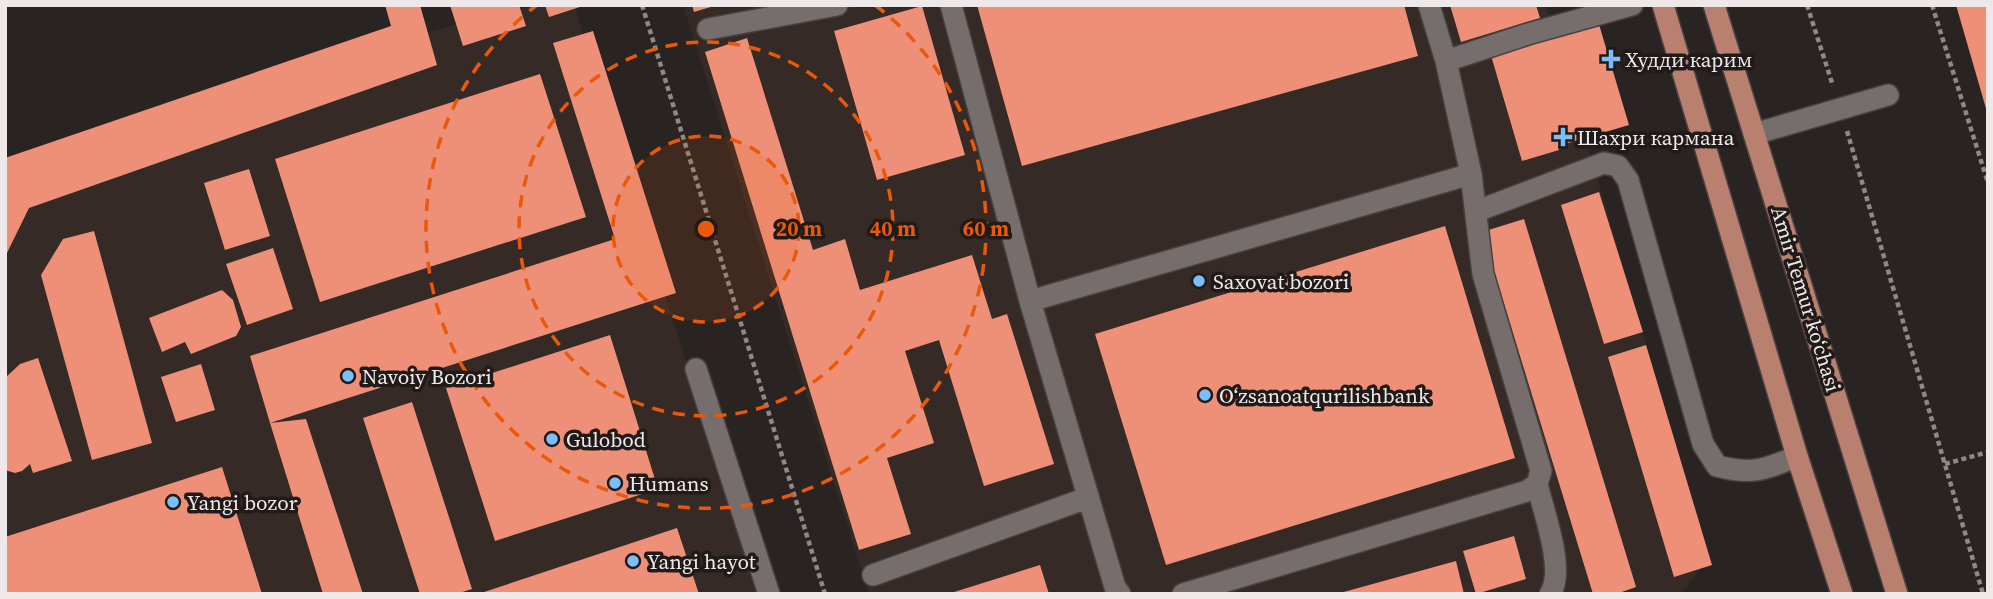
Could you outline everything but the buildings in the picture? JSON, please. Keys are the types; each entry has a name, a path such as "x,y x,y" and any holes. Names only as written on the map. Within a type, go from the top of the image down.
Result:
{"main road":[{"path":"1663,5 1797,456 1842,594"},
{"name":"Amir Temur ko‘chasi","path":"1714,5 1897,594"}],"lane":[{"path":"708,29 835,5"},
{"path":"951,5 1030,301 1087,498 1115,587 1120,594"},
{"path":"1429,5 1446,61 1471,174 1483,274 1541,471 1537,484 1556,563 1554,588 1550,594"},
{"path":"1446,61 1584,12 1632,5"},
{"path":"1754,134 1888,96"},
{"path":"1477,211 1604,163 1618,166 1628,180 1703,444 1717,466 1738,471 1770,468 1797,456"},
{"path":"1030,301 1471,174"},
{"path":"696,369 769,594"},
{"path":"1182,594 1527,491 1537,484"},
{"path":"873,575 1087,498"}],"path":[{"path":"642,5 825,594"},
{"path":"1807,5 1983,594"},
{"path":"1933,5 1988,183"},
{"path":"1945,464 1988,452"}],"shaded area":[{"name":"Navoiy Bozori","path":"520,5 574,5 759,594 5,594 5,159"},
{"name":"Saxovat bozori","path":"683,5 1546,5 1709,558 1681,594 869,594"}],"place":[{"name":"Худди карим","path":"1611,59"},
{"name":"Шахри кармана","path":"1563,137"},
{"name":"Saxovat bozori","path":"1199,281"},
{"name":"Navoiy Bozori","path":"348,376"},
{"name":"Oʻzsanoatqurilishbank","path":"1205,395"},
{"name":"Gulobod","path":"552,439"},
{"name":"Humans","path":"615,483"},
{"name":"Yangi bozor","path":"173,502"},
{"name":"Yangi hayot","path":"633,561"}]}
